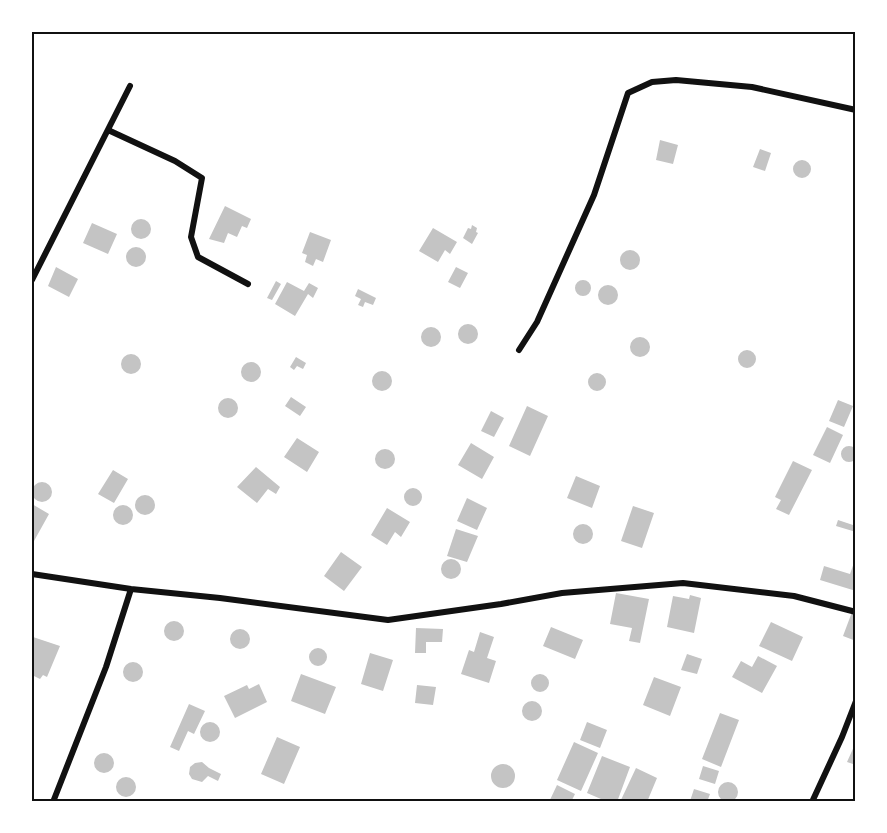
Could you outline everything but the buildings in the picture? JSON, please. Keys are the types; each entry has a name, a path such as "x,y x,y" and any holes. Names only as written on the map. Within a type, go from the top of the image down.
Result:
{"street":[{"path":"519,350 537,322 594,195 628,93 652,82 676,80 752,87 855,110"},
{"path":"32,279 130,86"},
{"path":"108,130 175,161 202,178 191,237 198,257 248,284"},
{"path":"32,574 131,589 388,620 562,593 683,583 794,596 855,612"},
{"path":"53,801 106,667 131,589"},
{"path":"812,801 842,737 855,702"}]}
